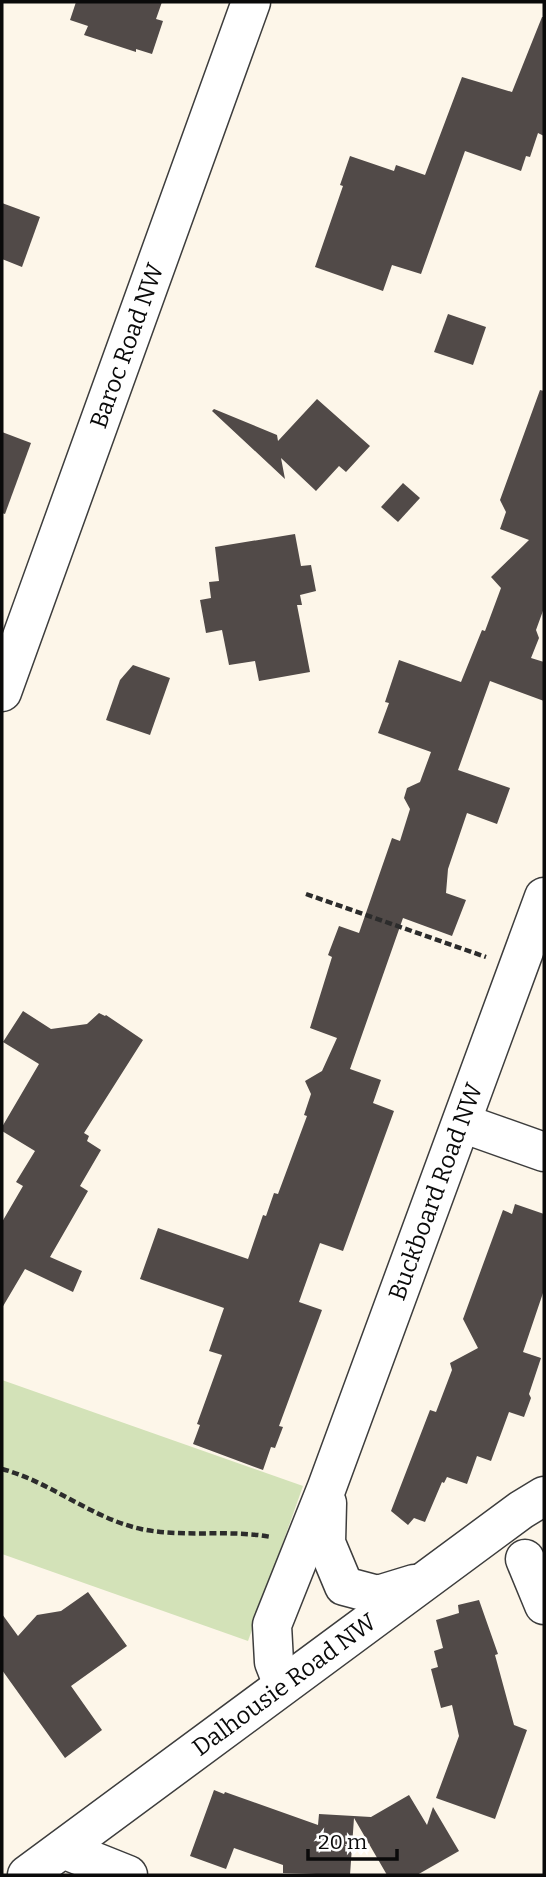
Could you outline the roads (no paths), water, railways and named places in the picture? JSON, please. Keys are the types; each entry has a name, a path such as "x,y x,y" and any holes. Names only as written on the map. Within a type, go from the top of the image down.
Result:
{"street":[{"name":"Baroc Road NW","path":"2,692 251,2"},
{"name":"Buckboard Road NW","path":"283,1685 274,1662 272,1625 327,1486 544,897"},
{"path":"462,1123 544,1152"},
{"name":"Buckboard Road NW","path":"327,1486 326,1543 344,1586 378,1595 429,1579"},
{"name":"Dalhousie Road NW","path":"27,1875 521,1510 544,1496"},
{"path":"525,1559 544,1605"},
{"path":"63,1849 128,1875"}]}
